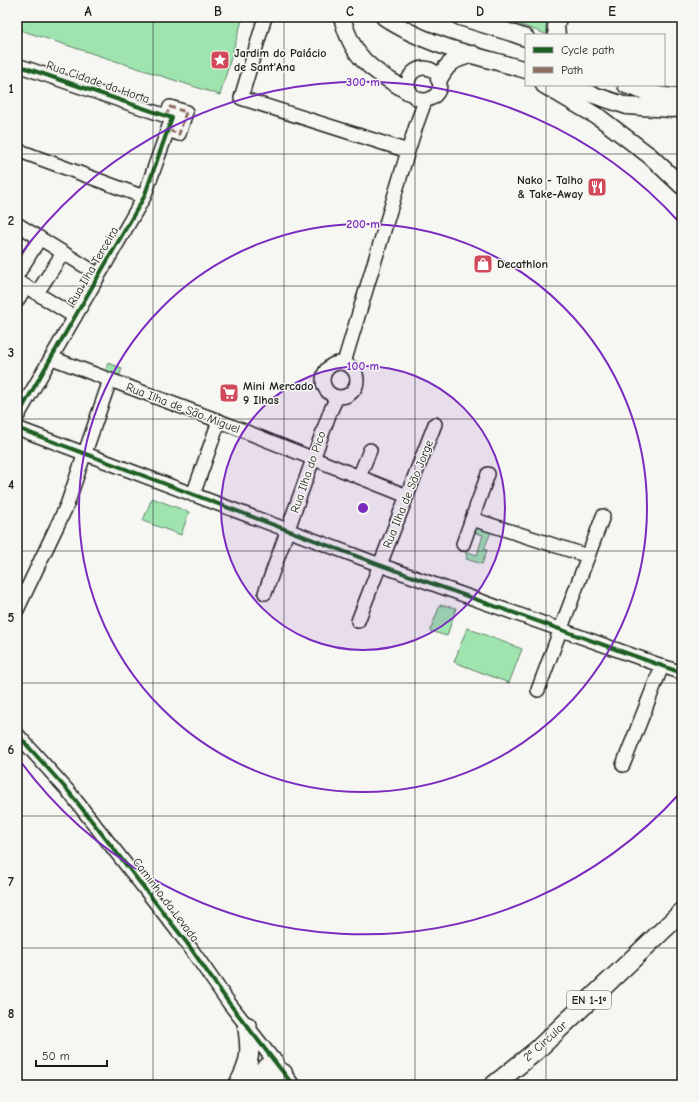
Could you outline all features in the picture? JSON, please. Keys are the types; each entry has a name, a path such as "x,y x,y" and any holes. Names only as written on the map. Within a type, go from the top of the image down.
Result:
{"highway":[{"name":"2ª Circular","path":"494,1085 536,1051 682,912"},
{"name":"2ª Circular","path":"513,1085 543,1060 682,927"},
{"path":"238,1085 249,1062 247,1026"},
{"path":"245,1085 283,1073"},
{"path":"266,1085 283,1073"}],"main road":[{"path":"342,17 344,26 354,48 361,58 370,67 384,77 416,96"},
{"path":"384,17 394,24 431,41 525,70"},
{"path":"460,17 525,38"},
{"path":"557,34 556,27 558,17"},
{"path":"439,79 451,62 458,58 473,54"},
{"path":"502,63 525,74"},
{"path":"546,86 600,118 650,156 682,186"},
{"path":"566,86 627,106 671,109 682,108"},
{"path":"628,86 659,95 682,97"}],"street":[{"path":"265,17 241,98 408,151"},
{"name":"Rua Cidade da Horta","path":"17,65 169,121"},
{"path":"344,364 416,126 416,96 408,86 408,79 417,70 424,68 431,69 439,79 440,85 436,96 431,99 416,96"},
{"name":"Rua Ilha Terceira","path":"17,417 144,197 169,121"},
{"path":"17,150 144,197"},
{"path":"17,224 99,275"},
{"path":"17,275 40,238"},
{"path":"37,293 63,253"},
{"path":"17,301 21,283 75,317"},
{"name":"Rua Ilha de São Miguel","path":"52,358 219,421 407,496"},
{"path":"339,363 344,364 353,370 356,375 355,386 351,393 337,397 331,395 324,387 323,376 329,367 339,363"},
{"path":"17,610 67,505 110,380"},
{"name":"Rua Ilha do Pico","path":"265,594 330,412 337,397"},
{"path":"193,495 219,421"},
{"name":"Rua Ilha de São Jorge","path":"358,621 435,424"},
{"path":"17,428 85,455 380,565 682,673"},
{"path":"359,477 370,450"},
{"path":"463,544 488,474"},
{"path":"538,690 603,516"},
{"path":"472,519 588,556"},
{"path":"623,765 662,666"},
{"name":"Caminho da Levada","path":"17,734 74,797 187,943 229,1003 283,1073"}],"green space":[{"path":"17,17 243,17 220,95 17,29"},
{"path":"500,17 551,17 553,34 545,34"},
{"path":"108,363 122,368 119,378 105,373"},
{"path":"152,498 189,512 181,535 143,521"},
{"path":"475,527 491,532 484,549 487,550 482,564 466,559 467,557 465,551 477,555 483,535 473,532"},
{"path":"440,605 456,608 447,636 430,631"},
{"path":"467,628 522,649 509,683 454,662"}],"marked path":[{"path":"166,116 170,107 186,112 179,134 168,130"}],"cycle path":[{"path":"17,65 172,118 144,197 17,417"},
{"path":"17,428 380,565 682,673"},
{"path":"17,734 69,792 187,943 229,1003 293,1085"}],"place":[{"name":"Jardim do Palácio de Sant'Ana","path":"220,60"},
{"name":"Nako - Talho & Take-Away","path":"597,187"},
{"name":"Decathlon","path":"483,264"},
{"name":"Mini Mercado 9 Ilhas","path":"229,393"}]}
